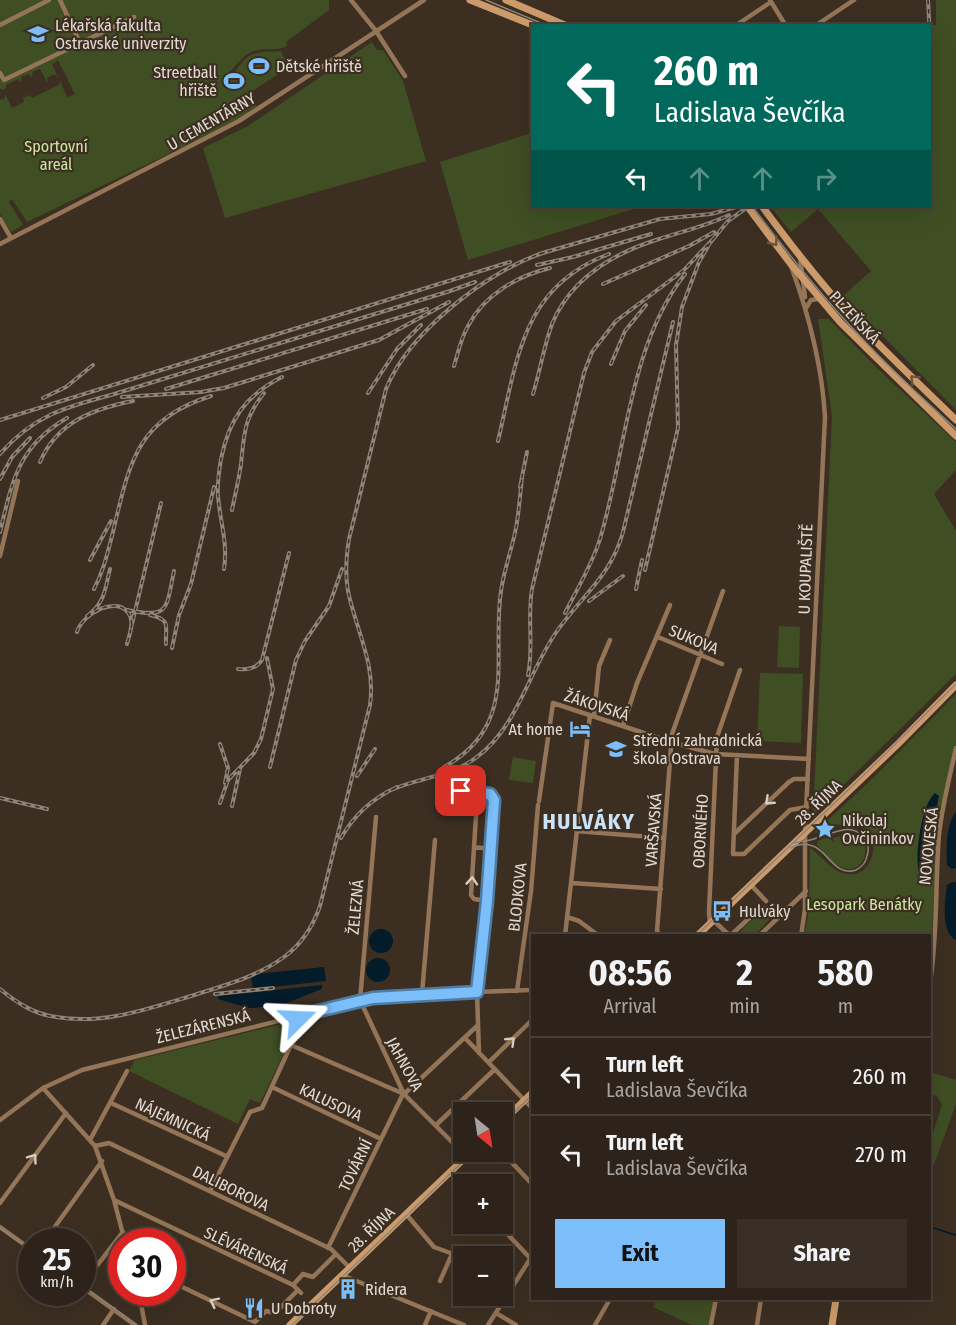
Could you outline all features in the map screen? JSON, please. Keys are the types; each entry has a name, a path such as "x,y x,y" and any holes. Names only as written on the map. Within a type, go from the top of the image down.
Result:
{"main road":[{"path":"470,0 531,24"},
{"path":"506,0 562,24"},
{"name":"PLZEŇSKÁ","path":"748,207 819,298 872,356 956,436"},
{"name":"PLZEŇSKÁ","path":"763,207 800,257 850,315 956,420"},
{"name":"28. ŘÍJNA","path":"699,934 956,685"},
{"path":"513,1111 531,1094"},
{"name":"28. ŘÍJNA","path":"290,1325 461,1162"},
{"path":"832,1325 836,1300"}],"street":[{"path":"0,25 49,0"},
{"path":"60,0 80,43"},
{"path":"351,0 376,31 405,76"},
{"name":"U CEMENTÁRNY","path":"0,244 239,121 424,0"},
{"path":"818,24 854,0"},
{"path":"738,24 770,1 785,24"},
{"path":"0,73 2,81 134,16"},
{"path":"0,219 11,238"},
{"name":"U KOUPALIŠTĚ","path":"800,257 806,308 821,372 825,417 808,778 806,891 801,934"},
{"name":"U KOUPALIŠTĚ","path":"790,263 806,308"},
{"path":"806,308 811,300 819,298"},
{"path":"0,556 18,481"},
{"name":"VARŠAVSKÁ","path":"659,934 657,931 672,734 723,591"},
{"path":"622,726 637,683 670,605"},
{"name":"SUKOVA","path":"658,637 722,664"},
{"path":"565,934 576,831 599,666 610,640"},
{"name":"OBORNÉHO","path":"712,922 709,909 717,737 740,670"},
{"name":"ŽÁKOVSKÁ","path":"553,704 716,754 809,759"},
{"name":"BLODKOVA","path":"517,991 531,891 538,803 553,704"},
{"name":"NOVOVESKÁ","path":"931,976 935,948 939,832 956,748"},
{"path":"738,755 734,854 744,854 790,810 807,807"},
{"path":"734,834 789,782 794,779 808,778"},
{"path":"439,790 490,794 494,800 487,901 477,992 479,1053"},
{"path":"482,793 477,800 472,898 487,901"},
{"name":"ŽELEZNÁ","path":"360,1000 376,817"},
{"path":"576,831 664,838"},
{"path":"422,994 435,840"},
{"path":"474,847 490,849"},
{"path":"572,883 661,889"},
{"path":"751,885 766,901"},
{"path":"761,934 806,891"},
{"path":"732,934 760,908 770,909 778,917"},
{"path":"567,917 579,921 596,934"},
{"path":"712,922 727,934"},
{"name":"ŽELEZÁRENSKÁ","path":"0,1120 43,1088 92,1067 360,1000 422,994 531,990"},
{"name":"JAHNOVA","path":"360,1000 404,1094 453,1140"},
{"path":"210,1191 250,1112 262,1108 297,1031 297,1016"},
{"path":"489,1062 531,1021"},
{"path":"291,1045 404,1094 477,1026"},
{"path":"465,1038 531,1107"},
{"path":"436,1125 495,1069"},
{"path":"90,1140 127,1071"},
{"name":"KALUSOVA","path":"272,1087 381,1139"},
{"path":"43,1088 95,1146 102,1161 122,1228"},
{"name":"TOVÁRNÍ","path":"328,1248 404,1094"},
{"name":"NÁJEMNICKÁ","path":"111,1103 226,1156"},
{"path":"0,1203 66,1113"},
{"name":"DALIBOROVA","path":"95,1146 109,1143 210,1191 328,1248 350,1268"},
{"path":"54,1228 102,1161"},
{"path":"511,1162 531,1183"},
{"path":"450,1173 453,1176"},
{"name":"SLÉVÁRENSKÁ","path":"114,1200 293,1285 300,1292 274,1313 266,1311 255,1322 186,1289"},
{"path":"406,1214 433,1246 452,1254 440,1281"},
{"path":"1,1228 18,1240"},
{"path":"488,1325 531,1257 508,1234"},
{"path":"96,1268 108,1252"},
{"path":"293,1285 303,1274 313,1277 336,1254"},
{"path":"342,1275 464,1325"},
{"path":"96,1296 135,1325"},
{"path":"595,1325 609,1300"},
{"path":"711,1324 716,1300"},
{"path":"757,1325 761,1300"},
{"path":"141,1306 145,1325"},
{"path":"103,1325 114,1310"},
{"path":"425,1325 431,1311"},
{"path":"496,1313 516,1325"}],"green space":[{"name":"Sportovní areál","path":"0,0 329,0 329,10 286,42 287,46 250,53 221,81 232,74 247,57 256,53 281,51 287,64 296,58 298,61 248,94 257,107 239,120 27,222 12,199 9,202 23,225 11,232 0,214 0,100 5,98 5,94 12,108 24,102 23,98 30,95 32,98 59,85 60,81 67,97 75,94 58,60 52,64 58,77 54,74 47,78 47,82 40,69 32,72 31,77 29,74 21,77 20,82 18,79 6,85 3,90 0,88"},
{"path":"936,0 956,0 956,410 843,296 871,271 818,209 791,232 771,207 931,207 931,25 936,25"},
{"path":"372,42 377,50 383,50 403,81 426,161 225,218 203,148 248,126"},
{"path":"531,133 531,207 640,207 468,260 440,162"},
{"path":"818,319 829,319 878,369 956,442 956,470 934,494 956,531 956,674 813,815 832,416"},
{"path":"779,626 800,627 799,668 777,667"},
{"path":"760,673 803,674 801,743 757,741"},
{"name":"Lesopark Benátky","path":"956,694 956,744 940,831 931,941 931,934 804,934 809,909 810,848 832,867 847,874 865,869 873,852 870,834 855,824 839,825 814,833 873,778","holes":["929,801 938,801 928,846 919,873 918,846"]},
{"path":"513,757 536,761 533,783 509,780"},
{"path":"851,835 864,841 865,846 862,862 855,868 839,866 817,845 818,841 823,839"},
{"path":"761,912 768,915 769,920 756,934 740,934 743,928"},
{"path":"294,1021 291,1039 260,1103 250,1099 238,1124 129,1071 135,1060"},
{"path":"931,1072 956,1080 956,1104 931,1171 931,1139 942,1105 937,1096 931,1094"},
{"path":"654,1300 714,1300 709,1325 692,1325 653,1307 656,1301"}],"water":[{"path":"935,793 939,796 929,838 926,872 923,875 919,873 918,865 920,831 926,808"},
{"path":"956,812 956,868 952,869 947,865 948,830"},
{"path":"956,882 956,940 948,930 945,907 947,885"},
{"path":"381,929 386,930 392,936 392,946 386,952 381,953 376,952 370,946 369,941 370,936 376,930"},
{"path":"378,958 387,961 390,970 387,979 378,982 369,979 366,970 369,961"},
{"path":"324,967 326,981 253,989 251,977 256,974"},
{"path":"322,985 322,989 284,1004 248,1008 218,999 218,996"}],"waterway":[{"path":"931,1227 956,1235"}],"tram line":[{"path":"486,0 543,24"},
{"path":"753,207 843,318 893,370 956,429"},
{"path":"698,934 956,684"},
{"path":"791,848 802,844 813,846 837,867 849,871 862,866 868,851 864,838 854,830 848,829 794,843"},
{"path":"513,1113 531,1096"},
{"path":"292,1325 463,1162"},
{"path":"0,1228 18,1241"},
{"path":"96,1295 137,1325"}],"railway":[{"path":"928,0 929,24"},
{"path":"539,254 660,219 711,214 736,207"},
{"path":"645,570 678,428 676,345 682,307 699,262 710,243 728,221 748,207"},
{"path":"533,394 552,324 570,293 582,281 610,260 626,252 729,215"},
{"path":"603,284 689,246 714,232"},
{"path":"537,265 651,234"},
{"path":"528,675 532,589 584,373 592,352 616,321 684,270 714,238"},
{"path":"0,989 26,1007 48,1016 90,1019 125,1014 227,985 251,975 284,957 306,934 320,906 370,705 368,661 351,605 346,578 349,539 386,389 397,367 413,346 431,325 453,306 500,273 546,252"},
{"path":"498,441 518,355 540,307 557,286 580,268 609,254"},
{"path":"0,420 510,262"},
{"path":"454,366 466,331 483,305 503,288 526,276 550,268"},
{"path":"565,613 597,549 609,506 631,402 651,334 666,303 685,274"},
{"path":"0,454 25,430 64,409 475,282"},
{"path":"122,397 201,392 224,388 379,340 449,302"},
{"path":"611,364 625,331 646,305"},
{"path":"166,389 427,309"},
{"path":"391,790 457,769 491,745 512,715 555,634 611,562 623,532 673,322"},
{"path":"368,393 397,349 421,325"},
{"path":"43,398 66,387 93,365"},
{"path":"224,569 224,541 218,486 224,445 234,420 249,400 282,377"},
{"path":"232,510 246,427 252,410 264,393"},
{"path":"94,589 106,557 130,467 139,449 150,432 165,418 185,406 211,396"},
{"path":"40,462 47,448 66,427 90,413 133,401"},
{"path":"0,532 14,481 27,453 51,429 67,418"},
{"path":"0,479 12,457 30,438"},
{"path":"520,487 527,452"},
{"path":"444,767 468,750 484,731 493,711 499,665 501,591 516,528 522,478"},
{"path":"172,648 179,615 191,584 214,487"},
{"path":"131,628 161,503"},
{"path":"90,560 111,521"},
{"path":"238,669 251,668 262,660 289,553"},
{"path":"636,589 642,560"},
{"path":"87,616 101,601 110,569"},
{"path":"270,767 296,660 305,641 329,606 342,569"},
{"path":"127,610 151,613 159,612 164,608 174,571"},
{"path":"589,601 623,576"},
{"path":"77,632 80,625 93,613 110,606 118,606 125,609 132,623 127,644"},
{"path":"150,615 162,619 166,625 166,644"},
{"path":"220,803 228,780 254,753 261,739 273,689 267,658"},
{"path":"220,744 228,768 225,783"},
{"path":"357,776 375,749"},
{"path":"232,806 240,769"},
{"path":"341,838 365,808 380,796 397,787"},
{"path":"0,798 47,809"},
{"path":"215,994 273,988"}],"place":[{"name":"Lékařská fakulta Ostravské univerzity","path":"38,34"},
{"name":"Dětské hřiště","path":"259,66"},
{"name":"Streetball hřiště","path":"234,81"},
{"name":"At home","path":"580,729"},
{"name":"Střední zahradnická škola Ostrava","path":"616,749"},
{"name":"Nikolaj Ovčininkov","path":"825,829"},
{"name":"Hulváky","path":"722,911"},
{"name":"Ridera","path":"348,1289"},
{"name":"U Dobroty","path":"254,1308"}],"district":[{"name":"HULVÁKY","path":"589,821"}],"route":[{"path":"298,1019 297,1016 370,998 477,992 484,936 494,800 490,794 461,791"}]}
